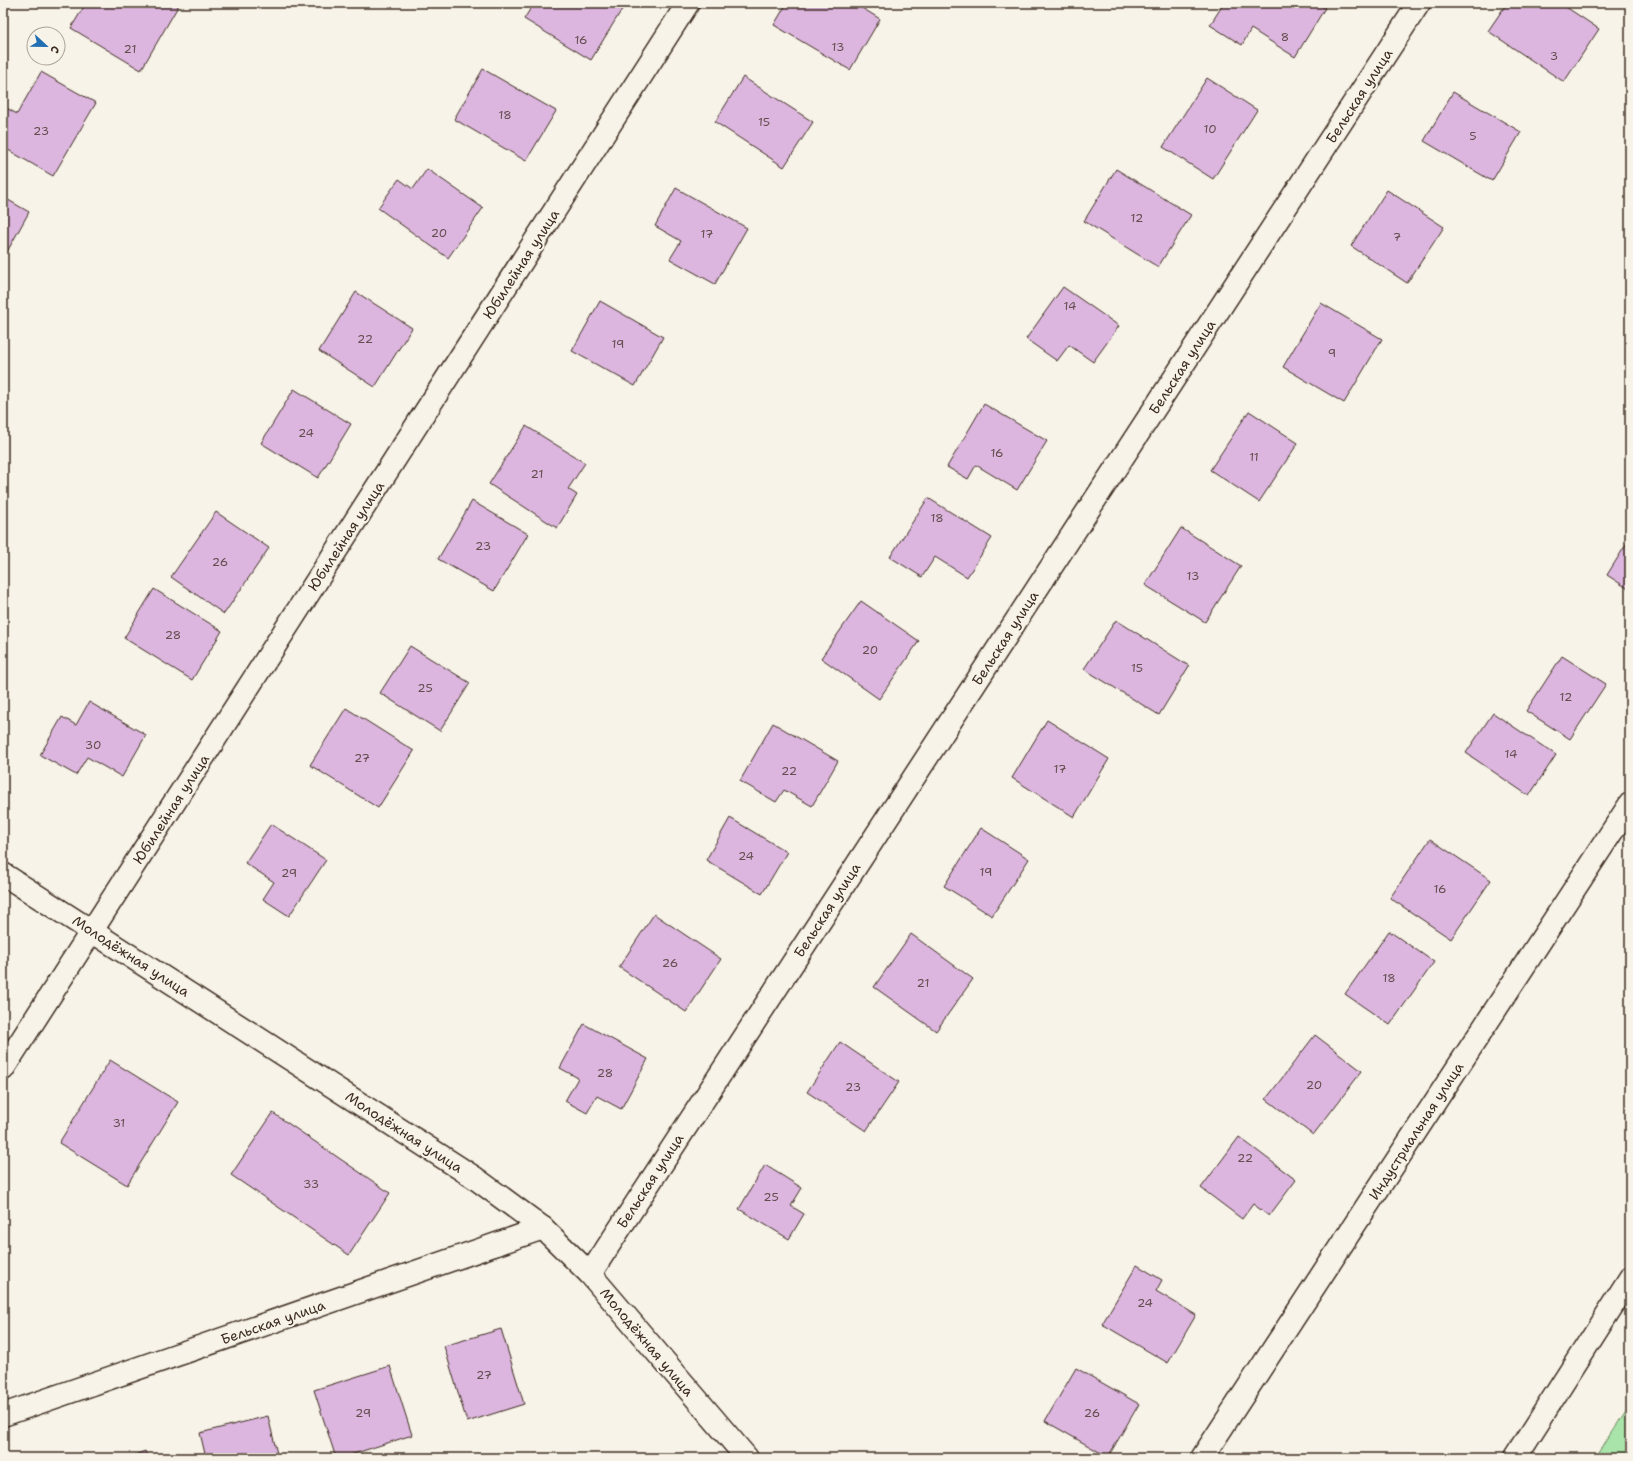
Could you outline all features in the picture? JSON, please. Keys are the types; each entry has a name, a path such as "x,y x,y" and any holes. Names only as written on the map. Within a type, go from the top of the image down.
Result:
{"street":[{"name":"Юбилейная улица","path":"3,1070 688,3"},
{"name":"Бельская улица","path":"590,1274 1420,3"},
{"name":"Индустриальная улица","path":"1202,1458 1630,804"},
{"name":"Молодёжная улица","path":"3,874 475,1178 543,1228 590,1274 746,1458"},
{"name":"Бельская улица","path":"3,1415 543,1228"},
{"path":"1516,1458 1630,1278"}],"green space":[{"path":"1630,1403 1630,1458 1594,1458"}],"building":[{"path":"86,3 180,3 141,70 71,28"},
{"path":"534,3 620,3 624,6 591,60 524,19"},
{"path":"787,3 854,3 880,19 850,70 774,25"},
{"path":"1224,3 1316,3 1325,8 1295,57 1251,29 1242,45 1210,25"},
{"path":"1507,3 1560,3 1599,29 1564,82 1488,31"},
{"path":"483,69 556,111 526,161 454,119"},
{"path":"41,72 96,103 53,176 3,147 3,106 17,114"},
{"path":"743,77 813,122 784,167 715,122"},
{"path":"1207,78 1257,110 1213,179 1163,147"},
{"path":"1453,92 1521,132 1492,181 1424,141"},
{"path":"427,169 483,208 448,258 378,208 399,179 413,189"},
{"path":"1116,169 1191,215 1158,267 1084,221"},
{"path":"676,188 747,228 715,284 670,259 681,241 655,226"},
{"path":"1387,190 1444,227 1407,283 1351,246"},
{"path":"3,197 29,212 3,259"},
{"path":"1063,287 1119,326 1093,362 1069,345 1057,361 1026,339"},
{"path":"356,292 412,328 375,387 319,351"},
{"path":"600,301 663,337 635,386 572,351"},
{"path":"1321,303 1382,339 1344,403 1283,367"},
{"path":"294,389 351,424 318,478 261,443"},
{"path":"984,404 1047,441 1017,490 976,465 968,479 947,467"},
{"path":"1249,411 1298,443 1259,502 1210,470"},
{"path":"526,426 585,463 568,489 577,495 557,528 489,484"},
{"path":"928,498 992,538 967,577 935,557 922,577 890,557"},
{"path":"472,501 528,534 494,591 438,559"},
{"path":"216,512 269,548 224,614 171,577"},
{"path":"1181,528 1241,566 1205,622 1145,585"},
{"path":"1630,538 1630,590 1607,575"},
{"path":"154,589 222,631 192,680 124,638"},
{"path":"861,601 919,641 879,699 821,658"},
{"path":"1116,620 1189,666 1159,715 1084,669"},
{"path":"410,646 470,683 440,731 380,693"},
{"path":"1562,656 1606,684 1570,739 1526,711"},
{"path":"89,702 146,735 122,777 87,757 76,775 40,755 62,717 76,725"},
{"path":"346,708 414,751 378,808 310,765"},
{"path":"1493,713 1556,755 1529,796 1466,753"},
{"path":"1047,720 1109,759 1074,817 1012,778"},
{"path":"773,723 838,761 812,806 784,790 776,802 740,781"},
{"path":"730,818 787,852 762,894 706,860"},
{"path":"271,824 326,860 289,916 263,899 274,882 245,863"},
{"path":"981,828 1029,859 992,916 944,886"},
{"path":"1430,839 1491,880 1451,939 1390,898"},
{"path":"654,914 721,959 686,1012 619,967"},
{"path":"1389,931 1434,962 1390,1025 1345,994"},
{"path":"911,934 973,979 936,1031 874,987"},
{"path":"584,1024 648,1059 621,1109 597,1096 587,1113 565,1101 578,1078 560,1068"},
{"path":"1315,1035 1362,1071 1313,1135 1266,1099"},
{"path":"840,1042 899,1082 866,1131 807,1092"},
{"path":"110,1060 178,1102 127,1185 59,1143"},
{"path":"273,1113 390,1193 349,1255 231,1175"},
{"path":"1239,1137 1296,1180 1269,1216 1253,1204 1242,1219 1201,1188"},
{"path":"765,1165 802,1188 791,1206 804,1214 789,1239 739,1209"},
{"path":"1137,1265 1162,1280 1156,1291 1196,1315 1168,1363 1102,1324"},
{"path":"501,1329 524,1404 467,1422 444,1346"},
{"path":"390,1366 412,1435 341,1458 336,1458 314,1390"},
{"path":"1076,1368 1139,1404 1108,1457 1045,1421"},
{"path":"268,1416 278,1458 206,1458 200,1433"},
{"path":"145,1451 148,1458 127,1458"}]}
